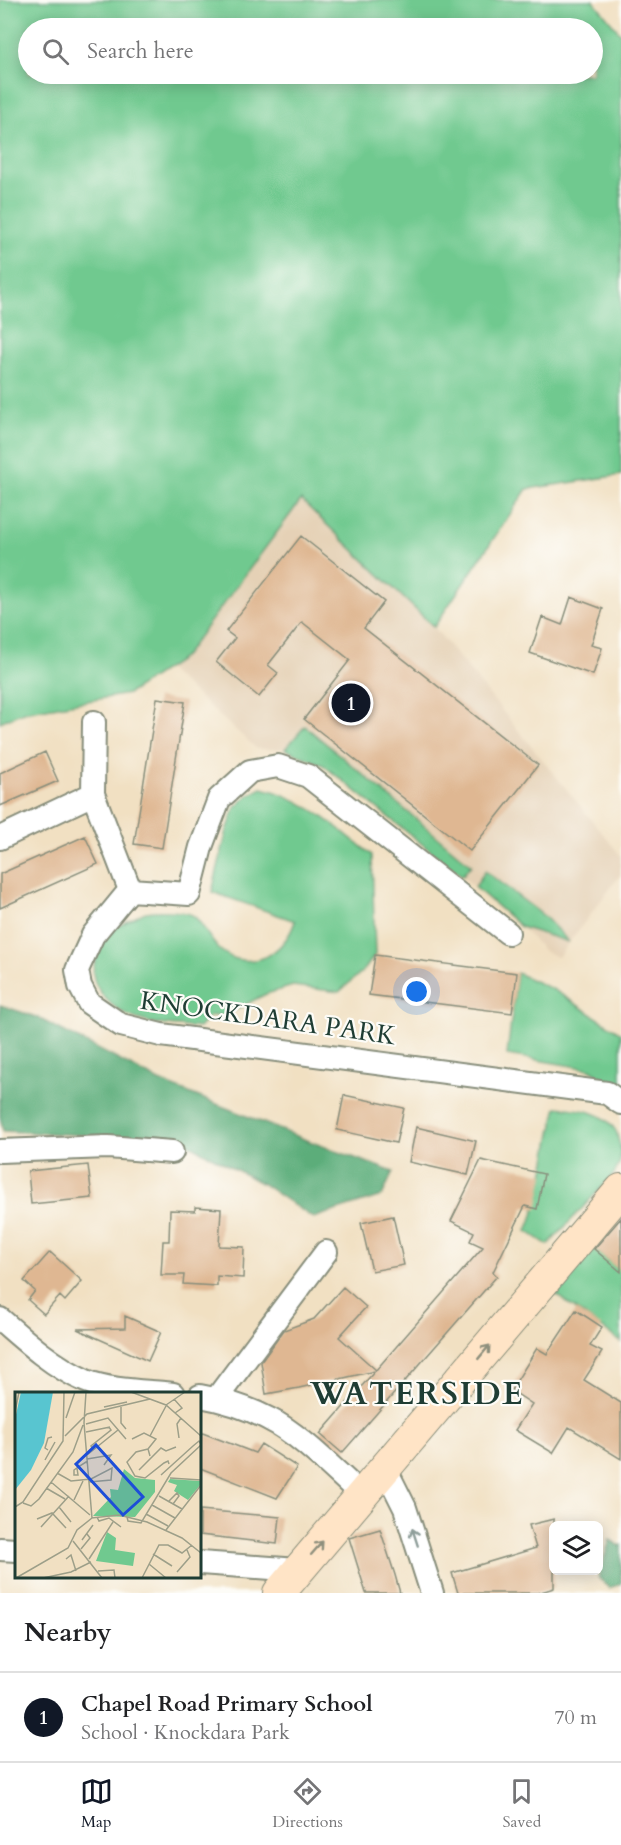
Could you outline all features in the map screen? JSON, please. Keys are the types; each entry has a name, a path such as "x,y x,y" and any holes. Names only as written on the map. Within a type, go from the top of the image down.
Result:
{"main road":[{"path":"287,1583 621,1190"}],"street":[{"path":"94,722 93,794 130,890 189,894 201,847 219,799 250,771 278,766 308,776 508,933"},
{"path":"0,838 93,794"},
{"name":"KNOCKDARA PARK","path":"130,890 93,935 77,970 80,986 89,1003 121,1025 161,1035 607,1093 621,1103"},
{"path":"0,1151 108,1147 172,1152"},
{"path":"326,1252 208,1397 270,1419 295,1436 362,1495"},
{"path":"0,1319 56,1365 88,1382 121,1389 153,1392"},
{"path":"385,1468 405,1508 432,1593"},
{"path":"0,1549 15,1550"},
{"path":"201,1563 285,1569 287,1583"}],"shaded area":[{"path":"301,500 434,627 621,856 621,874 558,957 544,951 521,927 475,887 323,765 285,749 257,749 166,668 183,658"}],"green space":[{"path":"0,0 593,0 621,34 621,475 527,489 434,627 301,500 183,658 128,694 23,712 0,722"},
{"path":"305,726 471,865 462,876 323,765 285,749"},
{"path":"262,788 307,806 372,855 375,955 365,969 339,992 293,986 266,994 225,1015 210,1016 199,1028 151,1023 127,1015 111,1004 99,990 93,974 94,965 100,946 110,932 143,913 169,911 192,915 220,950 231,957 243,960 265,957 275,951 290,933 295,921 212,892 226,834 235,808 247,796"},
{"path":"485,871 544,916 569,942 521,927 475,887"},
{"path":"517,973 554,990 621,1033 621,1089 590,1069 507,1055"},
{"path":"0,1005 36,1017 159,1081 393,1172 382,1196 313,1218 261,1183 181,1140 3,1131 0,1117"},
{"path":"557,1107 590,1112 605,1119 617,1133 620,1158 618,1168 613,1175 548,1245 527,1231 541,1185"},
{"path":"593,1248 621,1271 621,1342 555,1294"},
{"path":"610,1540 620,1546 621,1544 621,1584 609,1588 598,1577 603,1575 603,1562"}],"building":[{"path":"301,536 384,602 364,628 538,765 470,851 304,719 350,660 302,622 268,665 278,673 259,697 216,662 235,638 226,631"},
{"path":"571,597 603,609 591,645 602,648 593,675 530,653 542,617 562,625"},
{"path":"157,698 185,702 162,848 134,844"},
{"path":"45,752 58,781 0,806 0,773"},
{"path":"85,836 98,864 0,908 0,874"},
{"path":"375,955 517,973 512,1013 369,995"},
{"path":"344,1095 404,1108 396,1143 337,1130"},
{"path":"416,1127 476,1141 468,1175 409,1162"},
{"path":"481,1160 544,1174 537,1209 525,1206 493,1272 497,1276 342,1453 320,1434 375,1371 266,1394 261,1362 284,1330 314,1319 343,1287 366,1307 339,1337 376,1370 483,1247 470,1241 474,1232 451,1221"},
{"path":"88,1165 92,1198 31,1204 28,1171"},
{"path":"195,1207 221,1209 219,1246 244,1247 243,1278 217,1276 217,1286 183,1284 184,1275 161,1275 163,1241 169,1241 170,1210 195,1211"},
{"path":"393,1216 404,1265 372,1271 361,1223"},
{"path":"621,1218 621,1272 594,1249"},
{"path":"50,1252 82,1281 65,1301 60,1296 44,1314 28,1300 35,1291 24,1281"},
{"path":"576,1310 602,1327 590,1346 602,1352 584,1380 621,1403 621,1459 569,1427 553,1453 515,1430 532,1404 511,1390 537,1348 547,1354"},
{"path":"125,1316 161,1332 148,1361 77,1329 125,1328"},
{"path":"201,1432 255,1453 261,1444 297,1467 277,1498 201,1468"},
{"path":"201,1510 280,1517 277,1544 201,1535"},
{"path":"554,1519 554,1521 549,1521 549,1575 554,1575 554,1588 538,1593 458,1593 452,1573 536,1548 529,1525"},
{"path":"380,1529 400,1593 366,1593 349,1538"}],"place":[{"name":"Chapel Road Primary School","path":"351,703"}],"district":[{"name":"WATERSIDE","path":"417,1394"}]}
